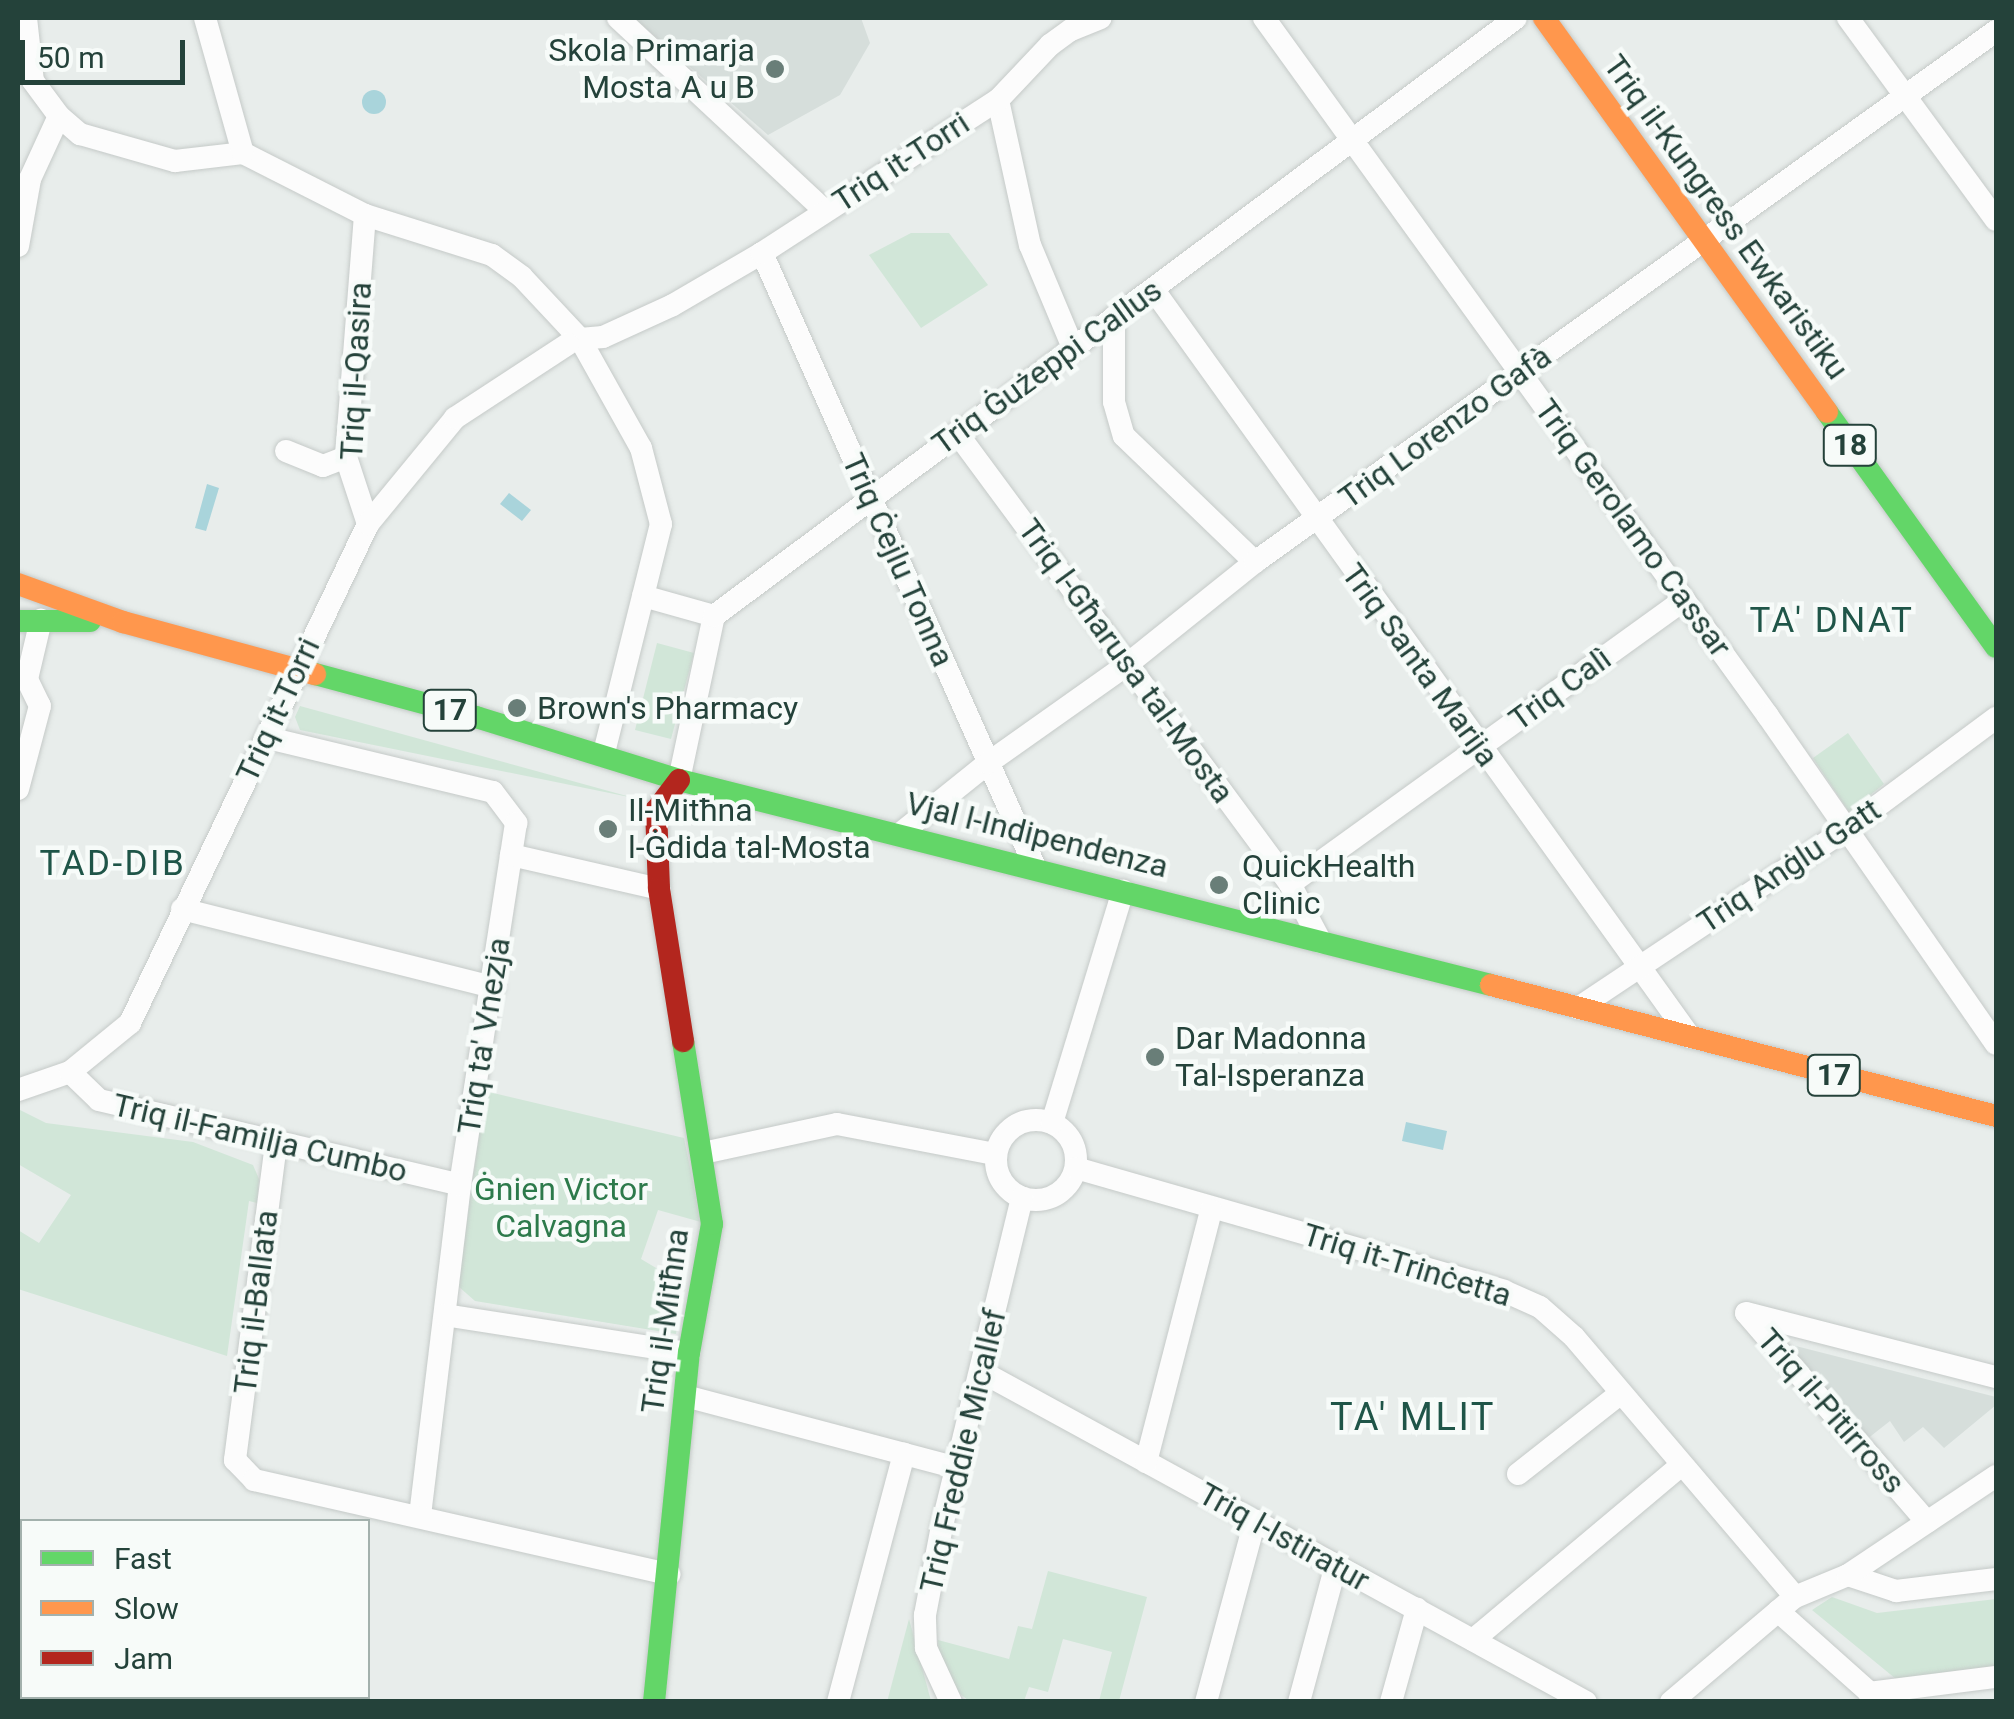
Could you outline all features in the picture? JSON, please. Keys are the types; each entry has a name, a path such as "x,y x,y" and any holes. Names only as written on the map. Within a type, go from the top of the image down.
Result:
{"main road":[{"name":"Triq il-Kungress Ewkaristiku","path":"1544,18 1996,647"},
{"name":"Vjal l-Indipendenza","path":"18,584 123,622 296,668 679,780 1036,866 1987,1114"},
{"name":"Vjal l-Indipendenza","path":"29,621 123,622"},
{"name":"Triq il-Mitħna","path":"654,1702 690,1353 712,1224 659,889 656,810 679,780"}],"street":[{"path":"26,18 25,78 59,116 98,142 175,161 243,153 365,215 492,254 522,277 574,342 641,448 661,524 603,756"},
{"path":"205,18 243,153"},
{"path":"618,18 824,210"},
{"name":"Triq it-Torri","path":"18,1090 70,1072 130,1023 368,524 463,411 574,342 603,336 673,305 762,253 998,100 1050,45 1071,30 1100,18"},
{"name":"Triq Gerolamo Cassar","path":"1264,18 1521,371 1996,1044"},
{"name":"Triq Ġużeppi Callus","path":"714,616 1516,18"},
{"path":"1848,18 1996,220"},
{"name":"Triq Lorenzo Gafà","path":"901,833 988,764 1129,664 1255,562 1316,522 1996,31"},
{"path":"998,100 1030,245 1073,348"},
{"path":"18,246 30,179 59,116"},
{"name":"Triq il-Qasira","path":"365,215 346,457 368,524"},
{"name":"Triq Ċejlu Tonna","path":"762,253 1036,866"},
{"name":"Triq Santa Marija","path":"1153,289 1316,522 1691,1039"},
{"path":"1114,318 1114,402 1124,436 1255,562"},
{"name":"Triq l-Għarusa tal-Mosta","path":"957,433 1290,884 1322,943"},
{"path":"286,451 323,466 346,457"},
{"path":"643,596 714,616 679,780"},
{"name":"Triq Calì","path":"1290,884 1684,600"},
{"path":"18,789 40,706 22,678 29,621"},
{"name":"Triq Anġlu Gatt","path":"1578,1008 1845,830 1996,718"},
{"name":"Triq ta' Vnezja","path":"268,738 494,792 516,823 460,1185 420,1515"},
{"path":"511,855 659,889"},
{"path":"1052,1122 1123,891"},
{"path":"182,909 492,987"},
{"name":"Triq il-Familja Cumbo","path":"70,1072 99,1100 460,1185"},
{"path":"1987,1114 1996,1096"},
{"path":"1028,1120 1052,1122 1072,1141 1076,1168 1062,1191 1036,1200 1022,1198 1001,1181 995,1154 1006,1132 1016,1124 1028,1120"},
{"path":"703,1153 837,1124 995,1154"},
{"name":"Triq il-Ballata","path":"276,1144 236,1460 254,1480 420,1515"},
{"name":"Triq it-Trinċetta","path":"1076,1168 1504,1292 1540,1307 1574,1337 1786,1604 1874,1697"},
{"name":"Triq Freddie Micallef","path":"950,1702 926,1648 925,1615 1022,1198"},
{"path":"1146,1462 1211,1210"},
{"name":"Triq il-Pitirross","path":"1927,1522 1746,1313 1996,1377"},
{"path":"446,1315 690,1353"},
{"name":"Triq l-Istiratur","path":"982,1372 1586,1702"},
{"path":"1518,1474 1620,1393"},
{"path":"685,1396 957,1468"},
{"path":"838,1702 904,1454"},
{"path":"1473,1640 1680,1466"},
{"path":"1671,1702 1786,1604 1848,1575 1996,1476"},
{"path":"420,1515 669,1574"},
{"path":"1206,1702 1255,1521"},
{"path":"1299,1702 1336,1565"},
{"path":"1848,1575 1896,1591 1996,1579"},
{"path":"1391,1702 1417,1609"},
{"path":"1874,1697 1996,1677"}],"shaded area":[{"name":"Skola Primarja Mosta A u B","path":"634,18 861,18 870,43 840,95 768,135"},
{"path":"1784,1343 1996,1397 1996,1405 1944,1448 1923,1427 1904,1442 1890,1421 1862,1443"}],"green space":[{"path":"911,233 949,233 988,285 921,328 869,255"},
{"path":"657,643 694,653 671,739 635,730"},
{"path":"300,706 634,798 300,730 295,717"},
{"path":"1848,733 1884,784 1849,812 1813,758"},
{"name":"Ġnien Victor Calvagna","path":"485,1091 684,1138 701,1222 658,1210 641,1259 683,1284 676,1334 475,1301 458,1286"},
{"path":"18,1109 46,1123 193,1142 253,1165 259,1179 257,1203 249,1201 227,1356 18,1289 18,1230 39,1243 71,1195 18,1164"},
{"path":"1048,1571 1147,1597 1119,1701 1099,1701 1112,1652 1063,1639 1048,1692 1029,1687 1024,1701 969,1701 949,1685 940,1666 938,1640 1009,1659 1018,1626 1032,1629"},
{"path":"1832,1597 1877,1613 1996,1599 1996,1666 1896,1679 1812,1610"},
{"path":"909,1619 931,1701 887,1702"}],"water":[{"path":"374,90 383,93 383,111 374,114 365,111 362,102 365,93"},
{"path":"207,484 219,488 206,531 195,528"},
{"path":"509,493 531,510 522,521 500,504"},
{"path":"1406,1122 1447,1131 1443,1150 1402,1141"}],"traffic: fast":[{"path":"1827,412 1996,647"},
{"path":"18,621 90,621"},
{"path":"315,674 476,717 679,780 1491,985"},
{"path":"654,1702 689,1353 712,1224 683,1041"}],"traffic: slow":[{"path":"1544,18 1827,412"},
{"path":"18,584 123,622 315,674"},
{"path":"1491,985 1996,1116"}],"traffic: jam":[{"path":"679,780 656,810 659,889 683,1041"}],"place":[{"name":"Skola Primarja Mosta A u B","path":"775,69"},
{"name":"Brown's Pharmacy","path":"517,708"},
{"name":"Il-Mitħna l-Ġdida tal-Mosta","path":"608,829"},
{"name":"QuickHealth Clinic","path":"1219,885"},
{"name":"Dar Madonna Tal-Isperanza","path":"1155,1057"}],"district":[{"name":"TA' DNAT","path":"1832,621"},
{"name":"TAD-DIB","path":"113,864"},
{"name":"TA' MLIT","path":"1413,1418"}]}
